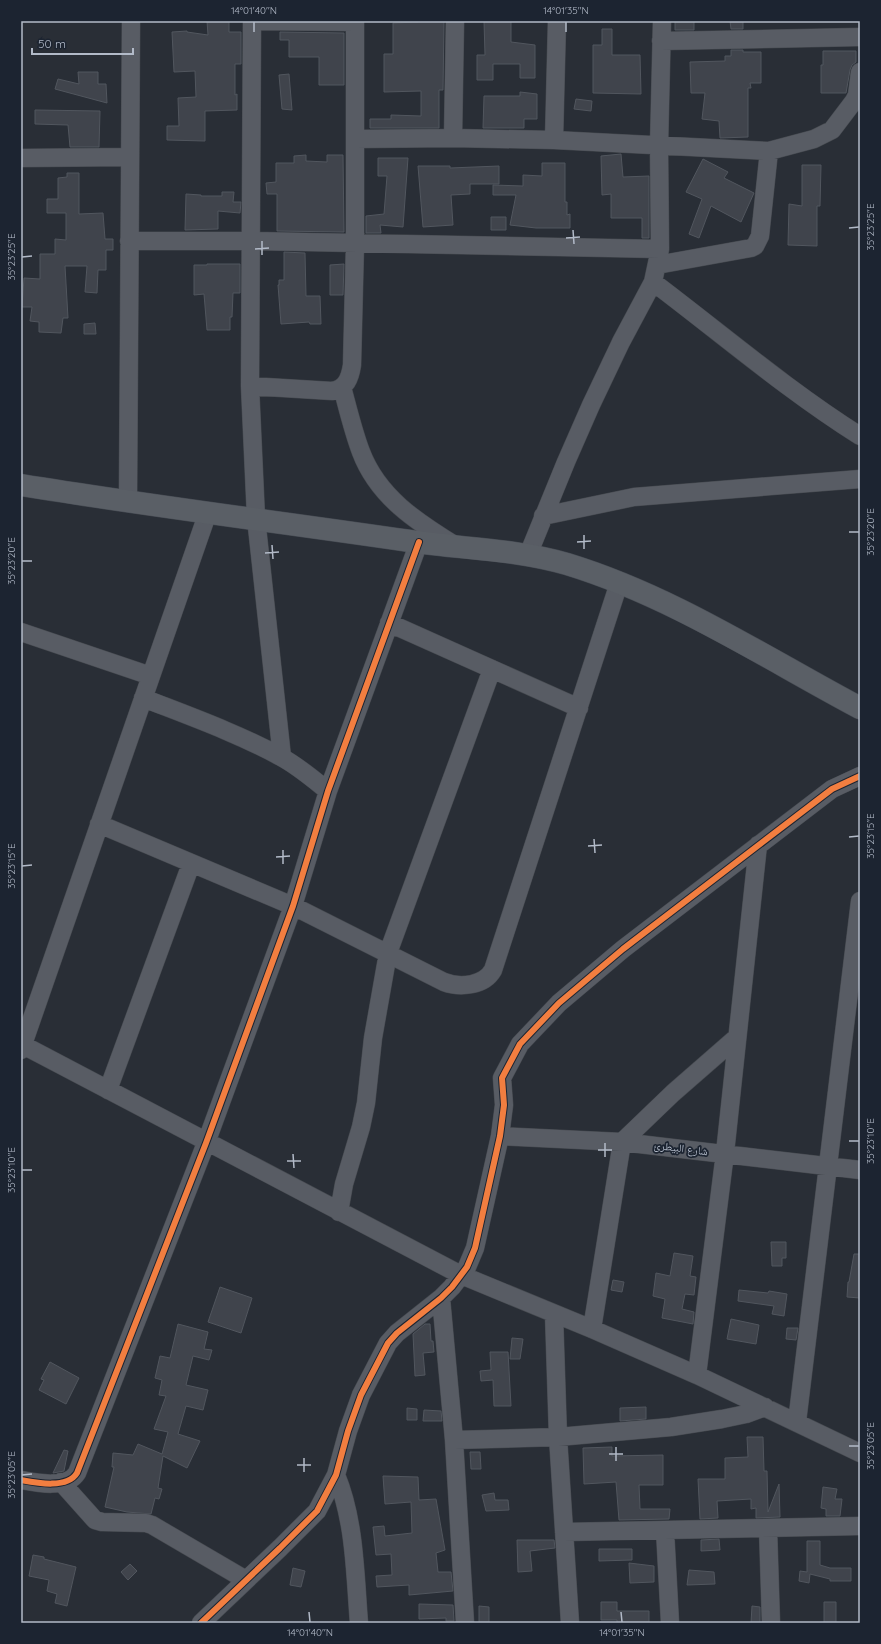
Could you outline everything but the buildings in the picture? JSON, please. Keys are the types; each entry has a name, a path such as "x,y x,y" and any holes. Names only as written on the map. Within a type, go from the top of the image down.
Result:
{"main road":[{"path":"21,485 419,542 528,555 571,566 646,594 713,627 860,708"}],"street":[{"path":"128,500 131,21"},
{"path":"250,386 328,391 337,390 342,387 350,376 352,365 355,244 355,21 252,21 250,386 256,518 282,757"},
{"path":"453,138 455,21"},
{"path":"554,140 556,21"},
{"path":"528,555 566,462 657,265 662,21"},
{"path":"661,41 860,37"},
{"path":"355,139 453,138 554,140 770,151 814,140 832,130 854,101 857,94 860,72"},
{"path":"129,241 251,241 355,244 657,265 751,248 755,246 760,236 770,151"},
{"path":"21,158 129,157"},
{"path":"657,265 790,388 860,436"},
{"path":"342,387 361,453 375,478 383,489 412,517 458,547"},
{"path":"543,516 634,497 860,479"},
{"path":"208,512 21,1046 461,1275 592,1329 697,1375 860,1453"},
{"path":"21,1480 45,1484 61,1482 73,1478 79,1469 206,1143 292,906 328,792 419,542"},
{"path":"98,824 292,906 448,984 460,985 480,982 490,976 619,583"},
{"path":"389,623 579,708"},
{"path":"21,632 151,676"},
{"path":"339,1212 344,1184 361,1127 366,1103 373,1038 388,953 492,669"},
{"path":"143,698 196,719 282,757 328,792"},
{"path":"201,1623 317,1511 336,1475 348,1431 361,1395 383,1351 393,1337 441,1298 461,1275 472,1257 500,1136 504,1105 503,1076 514,1054 526,1037 559,1003 623,949 832,789 860,776"},
{"path":"697,1375 725,1153 736,1038 758,845"},
{"path":"108,1090 191,864"},
{"path":"797,1422 860,901"},
{"path":"592,1329 622,1142 673,1093 736,1038"},
{"name":"شارع البيطرئ","path":"500,1136 622,1142 860,1170"},
{"path":"441,1298 454,1440 465,1623"},
{"path":"554,1314 558,1437 570,1623"},
{"path":"454,1440 558,1437 699,1423 746,1414 765,1408"},
{"path":"336,1475 348,1518 359,1623"},
{"path":"61,1482 95,1520 102,1522 146,1523 152,1525 246,1580"},
{"path":"564,1532 860,1526"},
{"path":"768,1528 772,1623"},
{"path":"665,1530 670,1623"}],"cycle path":[{"path":"21,1480 51,1484 66,1481 77,1473 206,1143 293,906 328,791 419,542"},
{"path":"201,1623 317,1511 336,1475 348,1431 361,1395 388,1343 397,1333 441,1298 452,1287 467,1267 475,1248 500,1136 504,1105 502,1078 520,1044 559,1003 623,949 832,789 860,776"}]}
